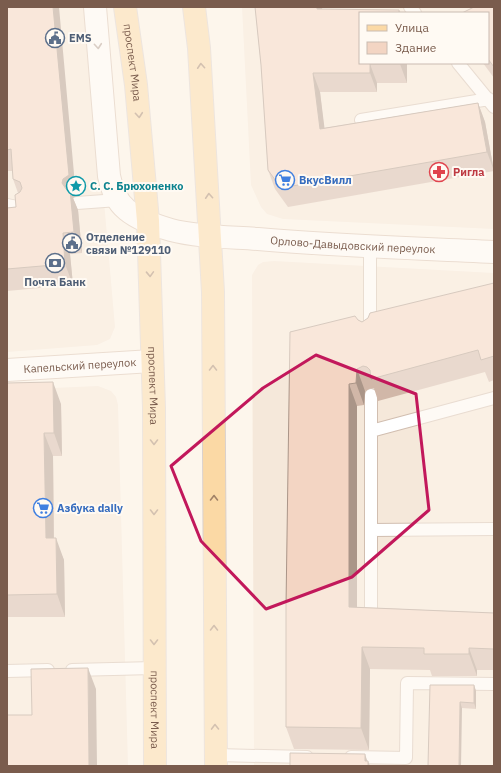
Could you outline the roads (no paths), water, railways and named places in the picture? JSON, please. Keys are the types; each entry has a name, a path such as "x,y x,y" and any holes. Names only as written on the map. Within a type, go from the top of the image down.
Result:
{"main road":[{"name":"проспект Мира","path":"125,7 136,85 148,221 154,408 155,766"},
{"path":"194,7 200,48 213,292 216,760"}],"street":[{"path":"95,7 109,176 112,189 118,200"},
{"name":"Орлово-Давыдовский переулок","path":"118,200 128,210 148,221 172,230 295,242 494,252"},
{"name":"Капельский переулок","path":"7,370 152,361"}],"lane":[{"path":"459,64 491,103"},
{"path":"361,120 491,103"},
{"path":"77,203 118,200"},
{"path":"7,205 22,208"},
{"path":"370,245 370,336"},
{"path":"371,395 371,613"},
{"path":"371,432 494,398"},
{"path":"371,530 494,529"},
{"path":"7,671 154,668"},
{"path":"342,757 406,758 407,683 494,684"},
{"path":"216,760 318,757"}],"place":[{"name":"EMS","path":"55,38"},
{"name":"Ригла","path":"439,172"},
{"name":"ВкусВилл","path":"285,180"},
{"name":"С. С. Брюхоненко","path":"76,186"},
{"name":"Отделение связи №129110","path":"72,243"},
{"name":"Почта Банк","path":"55,263"},
{"name":"Азбука daily","path":"43,508"}]}
